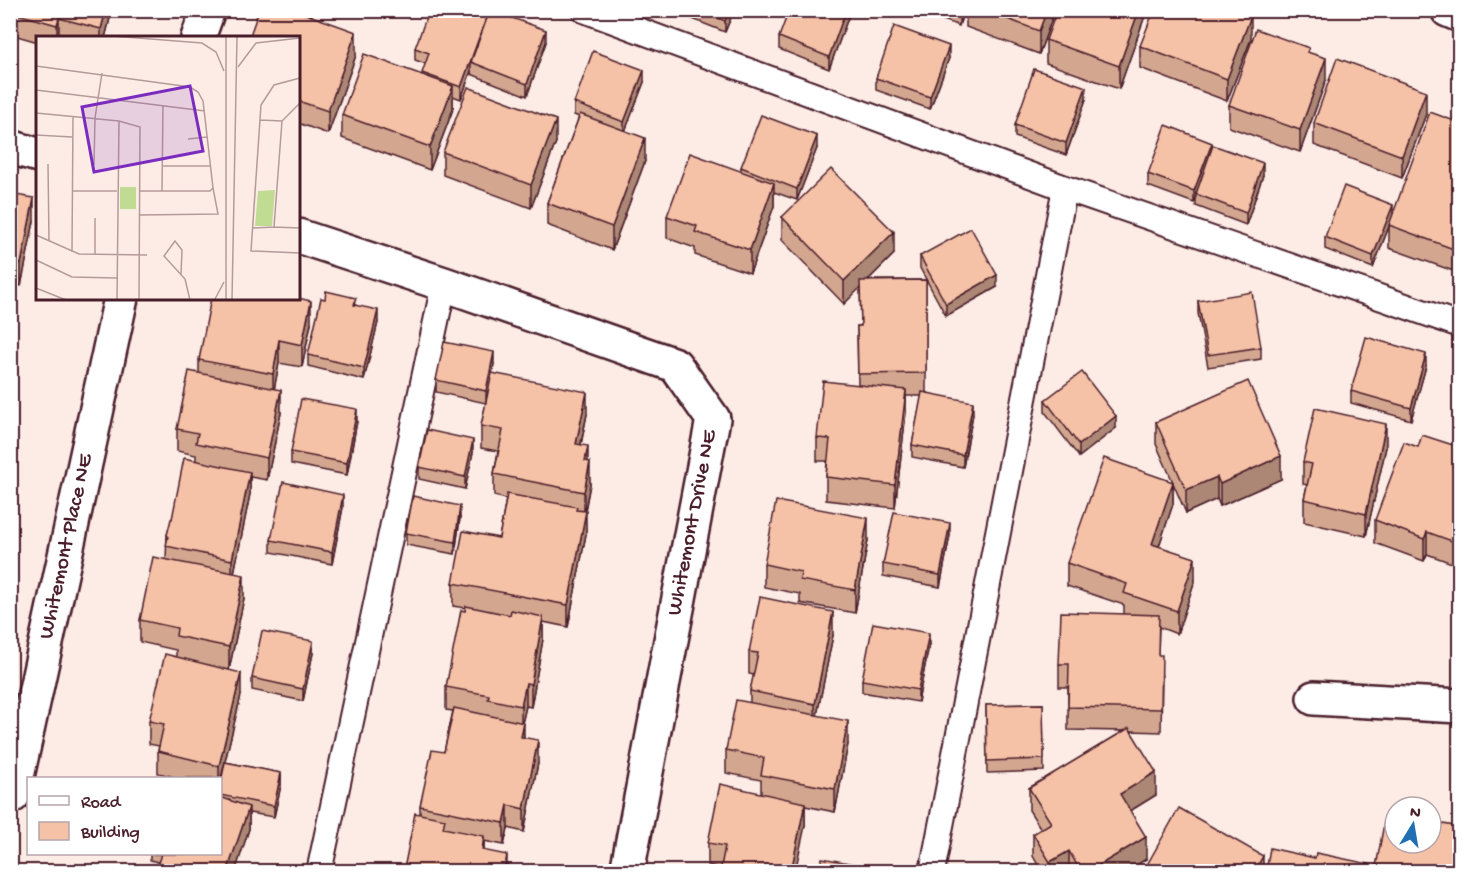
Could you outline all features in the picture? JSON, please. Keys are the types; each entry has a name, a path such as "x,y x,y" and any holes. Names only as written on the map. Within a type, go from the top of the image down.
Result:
{"street":[{"path":"199,36 208,10"},
{"path":"1448,10 1460,15"},
{"path":"10,147 36,154"},
{"name":"Whitemont Drive NE","path":"300,237 444,284 675,365 713,419 627,872"},
{"name":"Whitemont Place NE","path":"13,795 121,300"},
{"path":"1314,698 1460,706"}],"lane":[{"path":"585,10 1065,188 1460,325"},
{"path":"932,872 1065,188"},
{"path":"319,872 444,284"}],"building":[{"path":"10,10 106,10 101,29 59,18 57,25 10,12"},
{"path":"259,10 295,10 356,32 328,111 300,102 300,36 250,36"},
{"path":"429,10 480,10 488,13 461,87 422,73 429,53 415,48"},
{"path":"490,10 546,30 527,84 471,62"},
{"path":"700,10 729,10 725,21"},
{"path":"789,10 846,10 829,57 779,37"},
{"path":"984,10 1047,10 1039,31"},
{"path":"1057,10 1139,10 1119,66 1046,40"},
{"path":"1154,10 1235,10 1251,16 1227,79 1140,46"},
{"path":"894,26 949,46 930,97 876,78"},
{"path":"1256,29 1309,48 1307,52 1326,58 1300,130 1229,105"},
{"path":"593,51 644,70 624,122 574,103"},
{"path":"364,54 453,86 430,147 342,115"},
{"path":"1337,58 1426,91 1402,156 1314,123"},
{"path":"1034,69 1086,87 1066,143 1015,125"},
{"path":"468,87 556,120 531,185 443,152"},
{"path":"1430,112 1460,123 1459,251 1389,225"},
{"path":"580,114 645,138 612,227 547,203"},
{"path":"761,115 817,136 797,189 741,167"},
{"path":"1166,125 1212,143 1194,191 1148,174"},
{"path":"1213,145 1263,163 1246,213 1196,194"},
{"path":"690,153 774,183 750,250 695,232 697,226 667,216"},
{"path":"831,169 894,232 844,281 782,217"},
{"path":"1344,186 1393,205 1373,256 1325,237"},
{"path":"10,194 34,198 21,264 10,261"},
{"path":"971,228 997,275 946,304 920,256"},
{"path":"926,280 926,373 858,374 857,326 861,326 860,281"},
{"path":"326,291 356,298 354,305 378,310 364,368 308,355 321,298 325,299"},
{"path":"1252,292 1261,347 1208,355 1198,301"},
{"path":"300,298 311,301 302,345 279,340 273,374 199,360 211,300"},
{"path":"1366,337 1426,354 1411,408 1351,391"},
{"path":"444,342 494,352 486,391 436,380"},
{"path":"189,371 281,390 267,458 196,443 198,433 177,429"},
{"path":"1082,372 1116,416 1079,445 1045,400"},
{"path":"492,373 587,392 576,444 588,446 585,461 590,462 584,492 494,474 503,430 481,426"},
{"path":"823,381 906,390 895,485 826,477 830,439 817,438"},
{"path":"1248,381 1281,456 1220,484 1217,477 1186,490 1156,422"},
{"path":"922,392 973,402 963,455 912,445"},
{"path":"301,399 357,409 347,463 291,452"},
{"path":"1315,408 1386,424 1366,514 1304,499 1312,464 1303,462"},
{"path":"427,430 473,440 465,477 419,467"},
{"path":"1422,435 1456,446 1460,436 1460,544 1427,532 1424,539 1375,520 1404,442 1418,447"},
{"path":"184,458 250,472 232,560 166,546"},
{"path":"1104,458 1173,482 1152,544 1195,558 1177,611 1124,593 1127,584 1067,563"},
{"path":"283,482 343,495 332,552 271,540"},
{"path":"507,494 577,507 576,510 586,511 568,605 453,583 463,531 499,538"},
{"path":"413,496 460,506 455,542 406,533"},
{"path":"776,501 868,518 855,590 800,580 801,572 764,564"},
{"path":"894,512 950,523 940,575 883,564"},
{"path":"153,557 244,575 229,647 176,636 177,628 140,620"},
{"path":"760,597 833,612 815,704 750,691 758,653 749,652"},
{"path":"466,606 510,615 511,610 543,617 531,684 526,683 521,706 488,699 489,695 446,687 461,610 465,611"},
{"path":"1061,612 1159,615 1158,655 1162,655 1161,709 1068,707 1069,664 1059,664"},
{"path":"873,623 929,633 918,690 862,680"},
{"path":"262,631 313,641 303,689 252,678"},
{"path":"165,654 241,673 219,766 158,751 164,724 149,721"},
{"path":"736,700 848,721 835,789 761,775 764,758 726,750"},
{"path":"1043,704 1044,759 987,761 986,705"},
{"path":"454,708 524,723 521,737 538,740 524,809 508,805 504,823 420,806 432,750 444,752"},
{"path":"1129,728 1156,772 1120,794 1146,837 1088,872 1081,872 1069,851 1050,862 1033,834 1051,823 1029,788"},
{"path":"225,762 281,773 274,806 222,795"},
{"path":"720,784 805,803 791,872 720,872 725,846 708,843"},
{"path":"222,798 249,807 227,872 155,872 161,855 222,855"},
{"path":"1179,808 1263,856 1254,872 1143,872"},
{"path":"415,813 445,819 443,828 484,836 482,850 507,855 504,872 408,872 409,865 405,864"},
{"path":"1443,824 1460,827 1460,872 1375,872 1383,829 1383,855 1443,855"},
{"path":"1270,848 1315,858 1316,853 1369,864 1368,872 1266,872"},
{"path":"822,858 881,869 880,872 819,872"}]}
